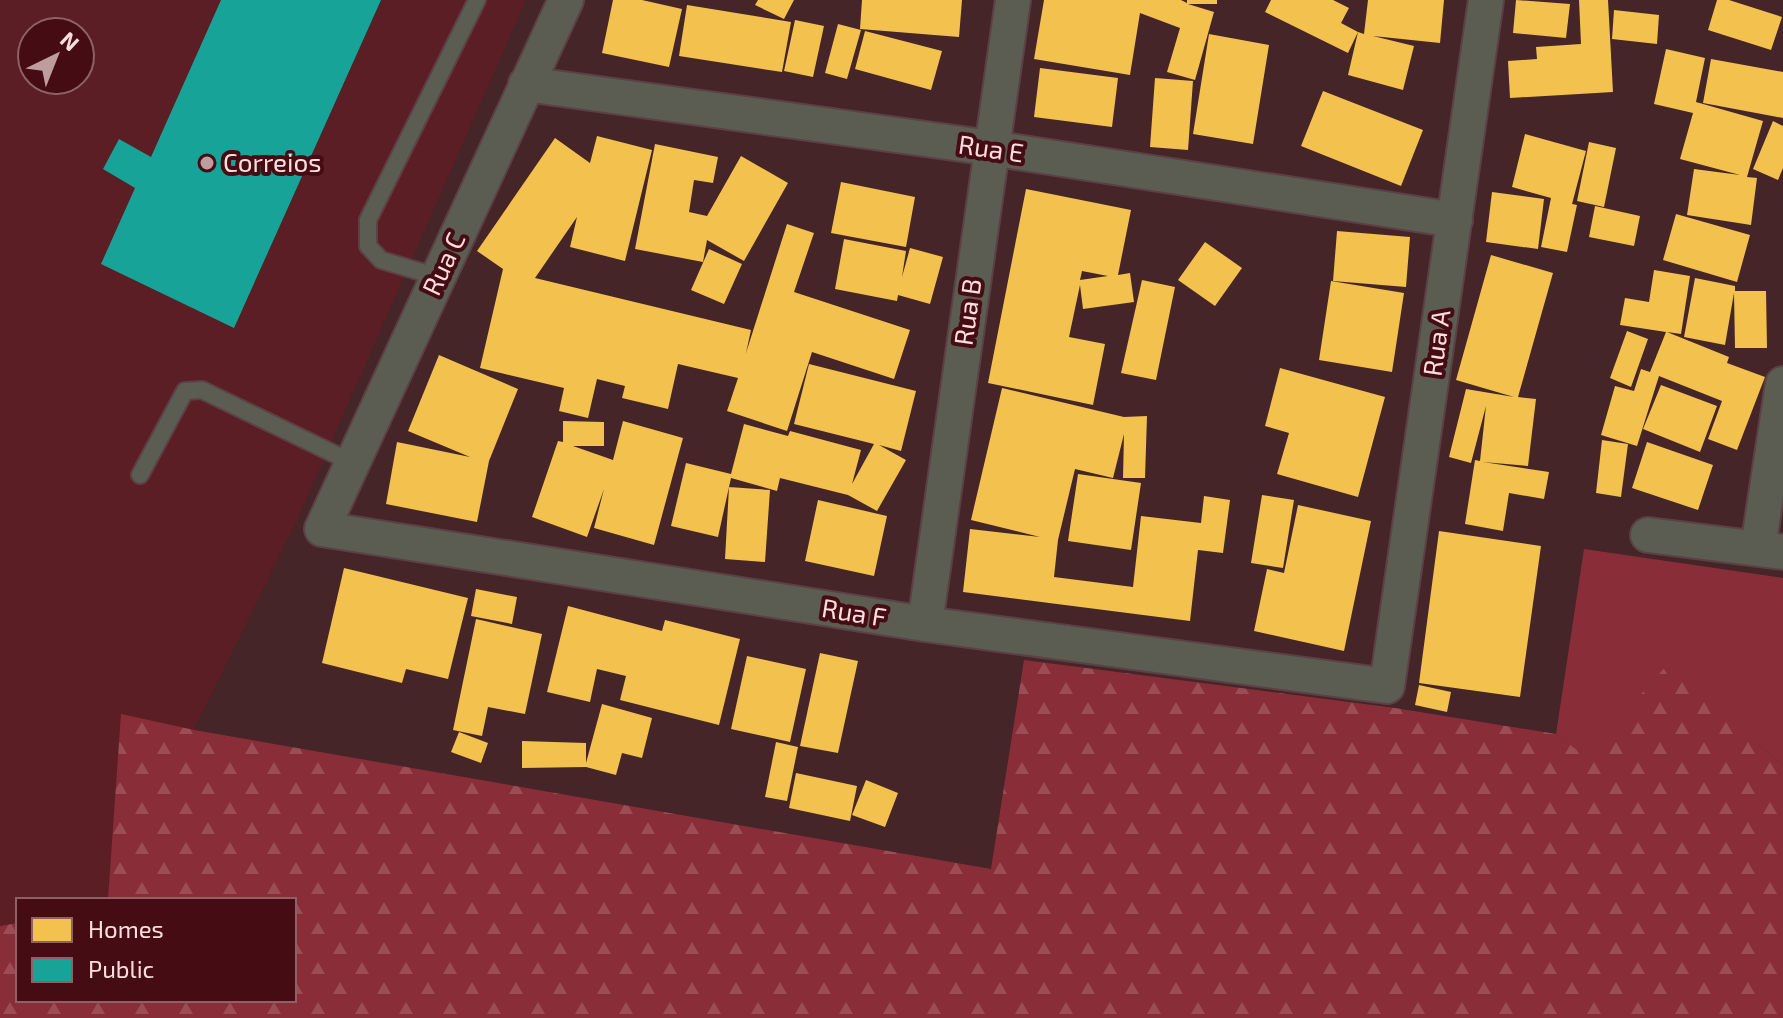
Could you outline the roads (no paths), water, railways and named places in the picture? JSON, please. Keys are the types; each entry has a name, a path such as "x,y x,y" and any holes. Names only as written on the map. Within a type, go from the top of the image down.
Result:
{"street":[{"name":"Rua C","path":"322,529 566,0"},
{"name":"Rua B","path":"925,624 1013,0"},
{"name":"Rua A","path":"1387,686 1486,0"},
{"name":"Rua E","path":"526,84 991,148 1455,220"},
{"path":"1648,535 1771,550 1783,384"},
{"name":"Rua F","path":"322,529 925,624 1387,686"}],"lane":[{"path":"438,277 381,260 368,246 368,220 477,0"},
{"path":"140,475 185,391 194,390 202,390 353,463"}],"place":[{"name":"Correios","path":"207,163"}]}
